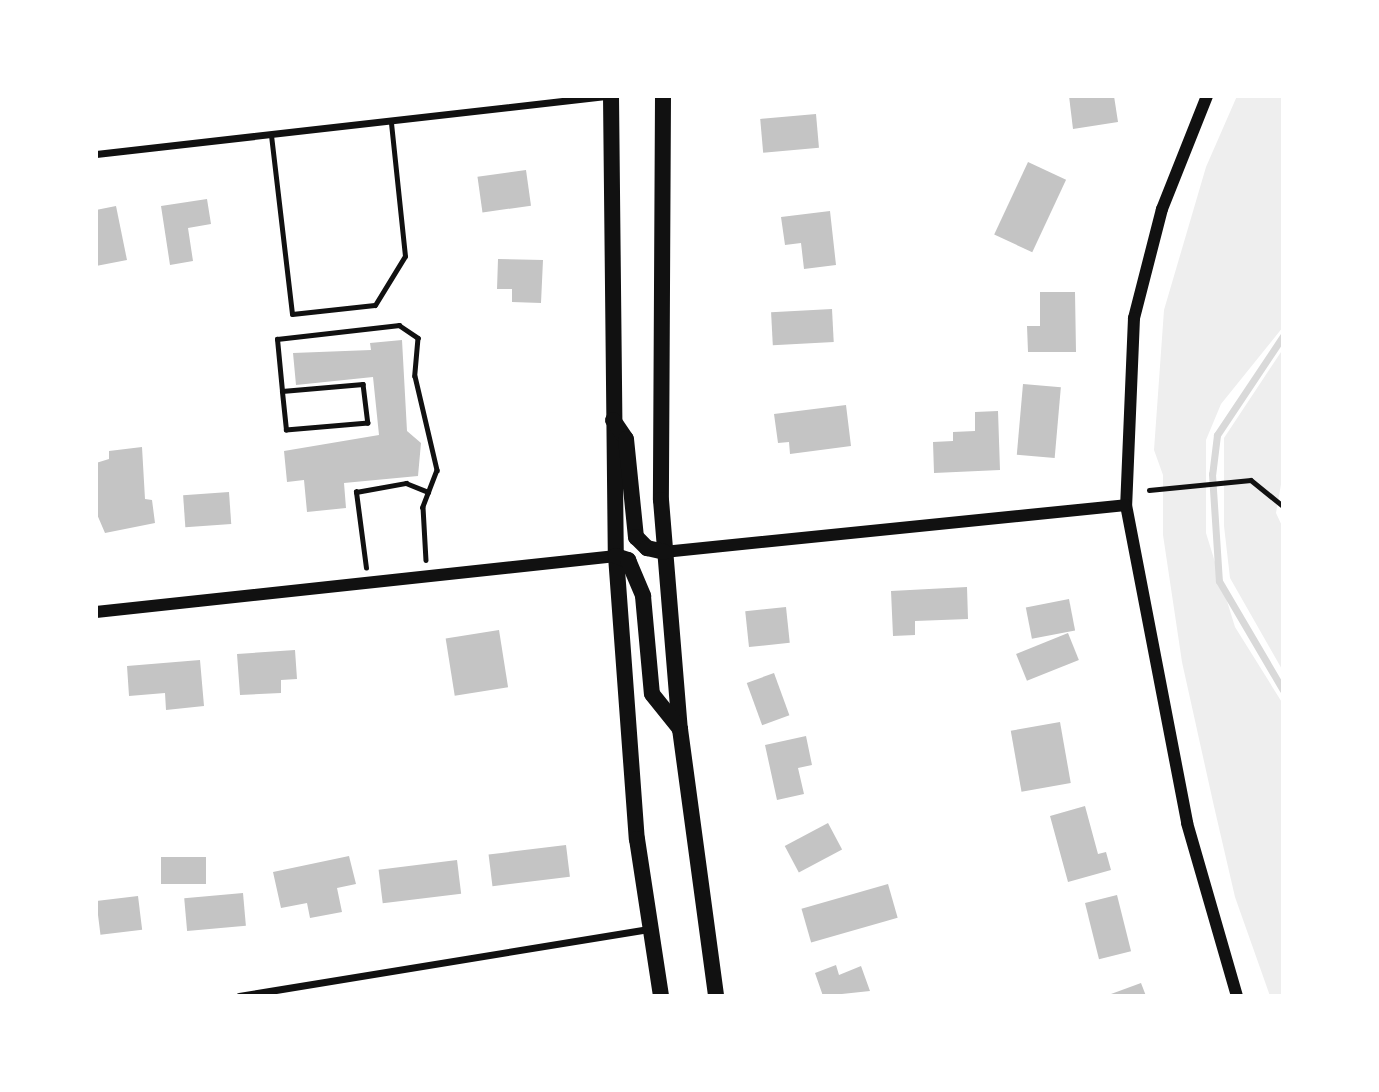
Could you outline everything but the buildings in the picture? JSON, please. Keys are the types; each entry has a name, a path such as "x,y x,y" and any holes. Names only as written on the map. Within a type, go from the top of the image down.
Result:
{"main road":[{"path":"608,96 616,556 649,929 662,996"},
{"path":"663,96 659,333 664,552 680,729 716,996"},
{"path":"612,418 626,439 636,537 664,552"},
{"path":"616,556 628,560 643,596 652,694 680,729"}],"street":[{"path":"96,155 608,96"},
{"path":"1207,96 1162,209 1134,318 1126,505 1187,823 1237,996"},
{"path":"664,552 1126,505"},
{"path":"96,612 616,556"},
{"path":"239,996 649,929"}],"lane":[{"path":"271,135 292,314 375,306 405,256 391,121"}],"path":[{"path":"282,391 362,384 368,422 286,430 276,338 410,329 421,348 415,376 436,449 421,527 428,575"},
{"path":"1149,490 1251,480 1283,506"},
{"path":"368,582 356,492 406,483 428,492"}],"shaded area":[{"path":"1237,96 1283,96 1283,327 1221,404 1206,440 1206,533 1235,627 1283,704 1283,996 1270,996 1235,897 1182,662 1163,535 1163,475 1154,450 1164,310 1206,167"},
{"path":"1283,349 1283,473 1276,513 1283,528 1283,671 1230,578 1224,526 1224,438"}],"waterway":[{"path":"1283,336 1217,435 1212,474 1219,581 1283,690"}]}
